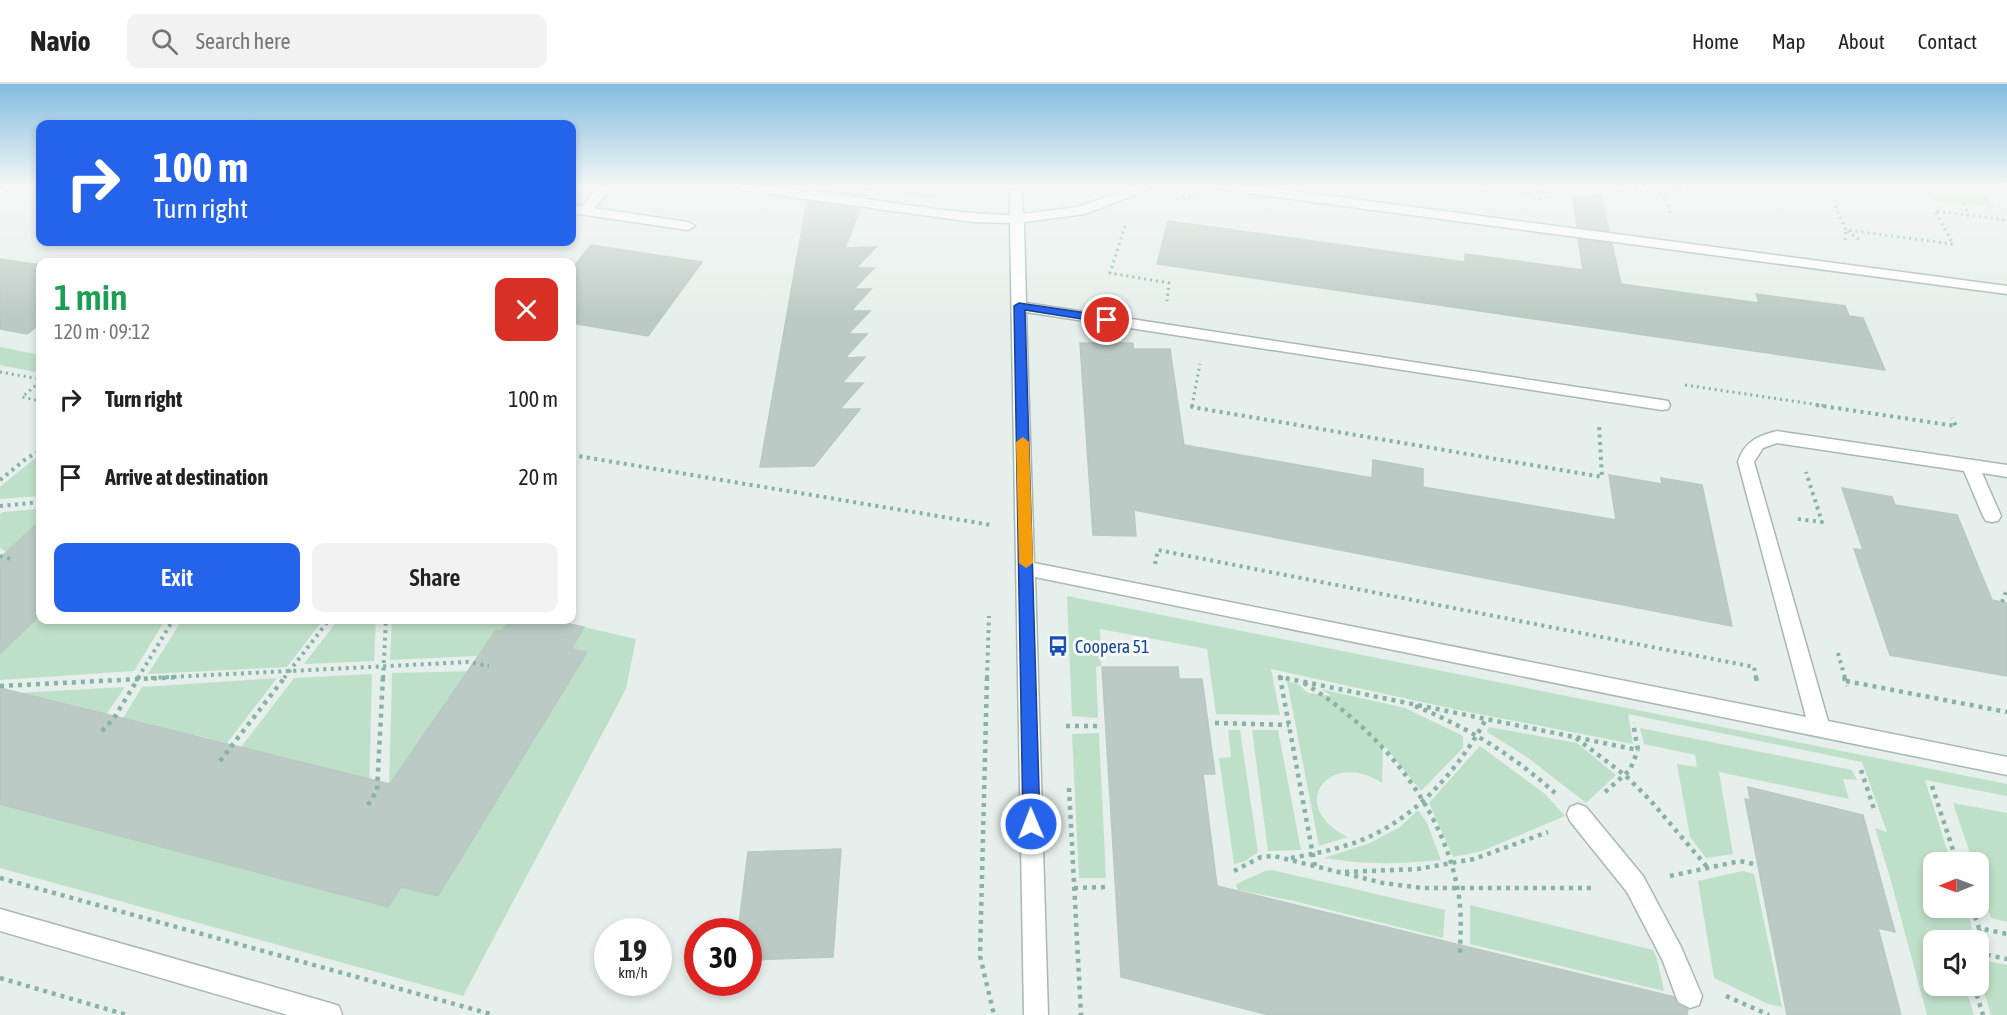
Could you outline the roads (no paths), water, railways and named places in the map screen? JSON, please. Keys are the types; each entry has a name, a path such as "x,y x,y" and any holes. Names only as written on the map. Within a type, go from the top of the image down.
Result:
{"street":[{"path":"1017,229 1036,1015"},
{"path":"1551,229 2007,290"},
{"path":"1019,306 1662,405"},
{"path":"1820,729 1805,667 1746,462 1748,453 1754,445 1777,437 2007,471"},
{"path":"1970,465 1992,516"},
{"path":"1026,568 2007,766"},
{"path":"1578,814 1635,884 1659,926 1690,996"},
{"path":"0,920 330,1015"}],"place":[{"name":"Coopera 51","path":"1058,646"}]}
